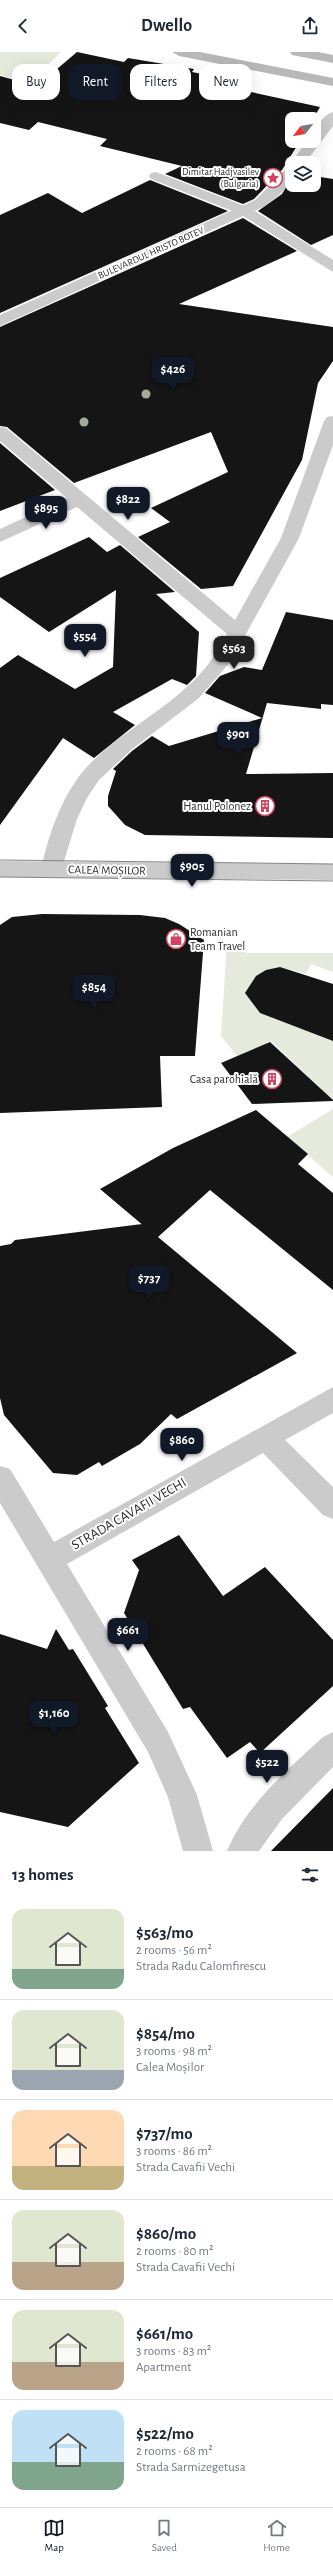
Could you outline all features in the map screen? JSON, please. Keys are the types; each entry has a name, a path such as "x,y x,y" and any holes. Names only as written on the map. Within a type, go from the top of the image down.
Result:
{"main road":[{"path":"179,52 333,82"},
{"path":"297,52 333,59"}],"street":[{"path":"303,156 333,116"},
{"path":"156,176 245,211 333,266"},
{"name":"BULEVARDUL HRISTO BOTEV","path":"0,320 245,211 272,194 285,178"},
{"path":"52,869 59,839 72,806 93,774 119,751 186,700 209,678 290,538 333,421"},
{"path":"0,432 237,632"},
{"path":"0,536 79,499"},
{"name":"CALEA MOȘILOR","path":"0,869 333,872"},
{"name":"STRADA CAVAFII VECHI","path":"50,1559 333,1398"},
{"path":"264,1437 333,1506"},
{"path":"0,1478 50,1559 168,1761 182,1795 198,1851"},
{"path":"242,1851 258,1825 333,1747"}],"shaded area":[{"path":"0,52 61,52 49,64 12,64 12,78 0,75"},
{"path":"227,943 246,943 246,953 333,953 333,972 311,964 306,974 280,967 266,970 252,1003 258,1010 267,1016 333,1041 333,1100 271,1041 237,1056 221,1036"},
{"path":"333,1109 333,1177 287,1137"}],"building":[{"path":"77,52 124,62 128,58 164,64 130,64 130,100 191,100 191,68 194,69 192,72 199,73 199,100 252,100 252,92 320,107 317,112 285,112 285,148 296,148 291,156 285,156 285,165 282,170 254,199 243,204 165,174 182,166 100,146 107,139 38,122 29,130 0,123 0,76 12,79 12,100 60,100 60,66"},
{"path":"321,177 333,179 333,235 311,245 258,211 282,194 285,189 285,192 321,192"},
{"path":"150,180 228,211 0,313 0,215 48,193 82,213"},
{"path":"243,218 297,251 179,304 333,327 333,361 318,383 302,460 233,586 201,589 138,537 170,522 151,508 228,472 211,432 74,483 7,427 0,426 0,327"},
{"path":"0,443 55,490 0,511"},
{"path":"89,537 107,552 120,545 175,592 156,594 199,632 196,676 187,685 172,679 113,712 135,725 94,758 63,738 0,825 0,668 18,655 75,689 113,667 116,590 49,632 0,597 0,578"},
{"path":"286,612 333,620 333,705 321,704 321,709 267,703 246,774 333,773 333,838 145,835 125,825 108,806 108,796 116,771 113,769 132,751 152,736 169,746 262,718 205,693 220,676 244,667 262,670"},
{"path":"42,914 140,915 165,918 179,924 204,940 195,1056 160,1056 162,1107 0,1113 0,925 12,917"},
{"path":"280,967 333,984 333,1041 260,1013 245,993 256,976 266,970"},
{"name":"Casa parohială","path":"270,1042 333,1101 252,1104 221,1063"},
{"path":"256,1110 308,1154 298,1164 333,1193 333,1290 210,1190 158,1237 297,1353 177,1419 171,1414 140,1444 102,1466 99,1462 77,1475 53,1473 4,1415 0,1398 0,1246 11,1244 15,1240 142,1224 100,1189 173,1148"},
{"path":"179,1535 223,1596 265,1567 333,1640 333,1686 260,1753 250,1742 227,1758 190,1707 183,1709 124,1613 139,1570 132,1560"},
{"path":"56,1629 69,1650 73,1649 108,1706 105,1708 139,1763 68,1827 0,1812 0,1634 47,1649"},
{"path":"333,1788 333,1851 271,1851"}],"tram line":[{"path":"0,860 333,864"},
{"path":"0,877 333,881"}],"place":[{"name":"Dimitar Hadjvasilev (Bulgaria)","path":"273,178"},
{"name":"Hanul Polonez","path":"265,806"},
{"name":"Romanian Team Travel","path":"176,939"},
{"name":"Casa parohială","path":"272,1079"}]}
